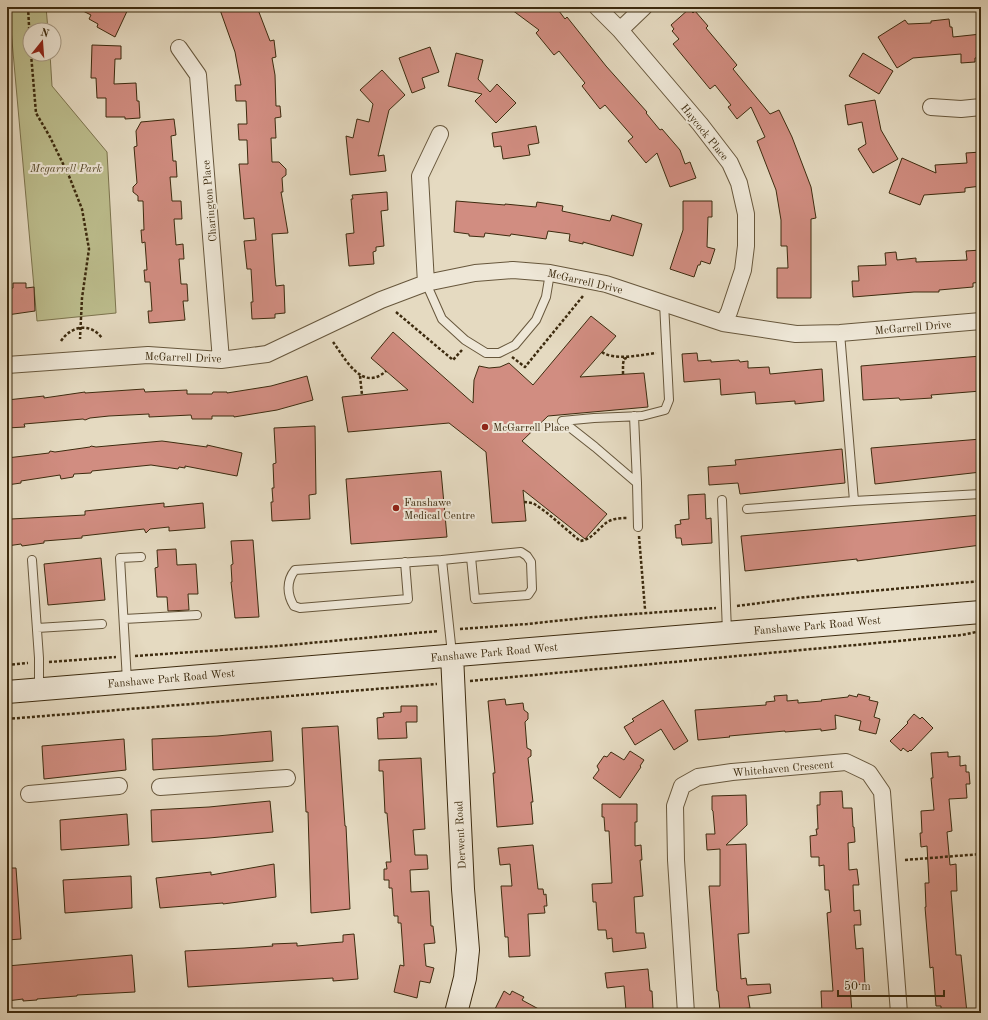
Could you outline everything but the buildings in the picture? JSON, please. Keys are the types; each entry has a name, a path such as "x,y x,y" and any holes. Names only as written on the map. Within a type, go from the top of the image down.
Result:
{"main road":[{"name":"Fanshawe Park Road West","path":"7,692 981,612"},
{"name":"Derwent Road","path":"452,655 462,889 468,950 465,978 456,1013"}],"street":[{"name":"Haycock Place","path":"597,7 620,30 700,124 730,163 739,184 746,214 746,246 743,270 729,312 723,322"},
{"path":"620,30 644,7"},
{"name":"Charington Place","path":"179,48 198,75 221,360"},
{"path":"931,107 961,109 981,107"},
{"path":"426,283 420,176 440,134"},
{"name":"McGarrell Drive","path":"7,365 148,355 221,360 267,354 381,300 426,283 475,273 513,270 550,272 606,284 723,322 796,334 840,333 981,321"},
{"name":"Whitehaven Crescent","path":"686,1013 674,806 682,786 698,777 732,772 846,762 869,773 882,792 899,1013"},
{"path":"160,786 287,778"},
{"path":"29,794 119,786"}],"lane":[{"path":"426,283 442,319 465,340 486,353 499,353 515,345 536,320 548,291 550,272"},
{"path":"637,483 562,421 642,416 665,410 669,400 664,303"},
{"path":"840,333 854,501"},
{"path":"634,416 638,527"},
{"path":"747,510 854,501 981,494"},
{"path":"722,500 727,633"},
{"path":"405,562 408,599 300,608 294,606 289,598 288,587 291,576 295,570 405,562 442,560 471,557 520,552 527,556 531,562 532,589 528,595 475,599 471,557"},
{"path":"127,682 120,558 141,557"},
{"path":"32,560 40,689"},
{"path":"442,560 452,655"},
{"path":"124,619 198,615"},
{"path":"37,628 102,624"}],"path":[{"path":"28,7 29,22"},
{"path":"31,62 36,113 50,136 66,169 82,209 89,249 82,298 80,339"},
{"path":"525,367 583,296"},
{"path":"61,341 66,334 72,330 81,328 87,328 95,331 102,338"},
{"path":"333,342 360,376 367,378 377,377 386,371"},
{"path":"602,352 606,356 615,357 667,352"},
{"path":"623,374 624,359 632,356"},
{"path":"360,376 362,395"},
{"path":"524,502 533,503 546,512 580,541 587,540 605,524 614,519 638,517"},
{"path":"638,527 645,609"},
{"path":"478,681 962,635 981,631"},
{"path":"137,656 278,646 426,632"},
{"path":"52,662 114,658"},
{"path":"7,665 25,664"},
{"path":"7,719 424,685"},
{"path":"905,860 981,854"}],"green space":[{"name":"Mcgarrell Park","path":"9,7 46,7 47,22 22,22 22,62 50,62 52,86 107,152 116,313 37,321"}],"place":[{"name":"McGarrell Place","path":"485,427"},
{"name":"Fanshawe Medical Centre","path":"396,508"}]}
